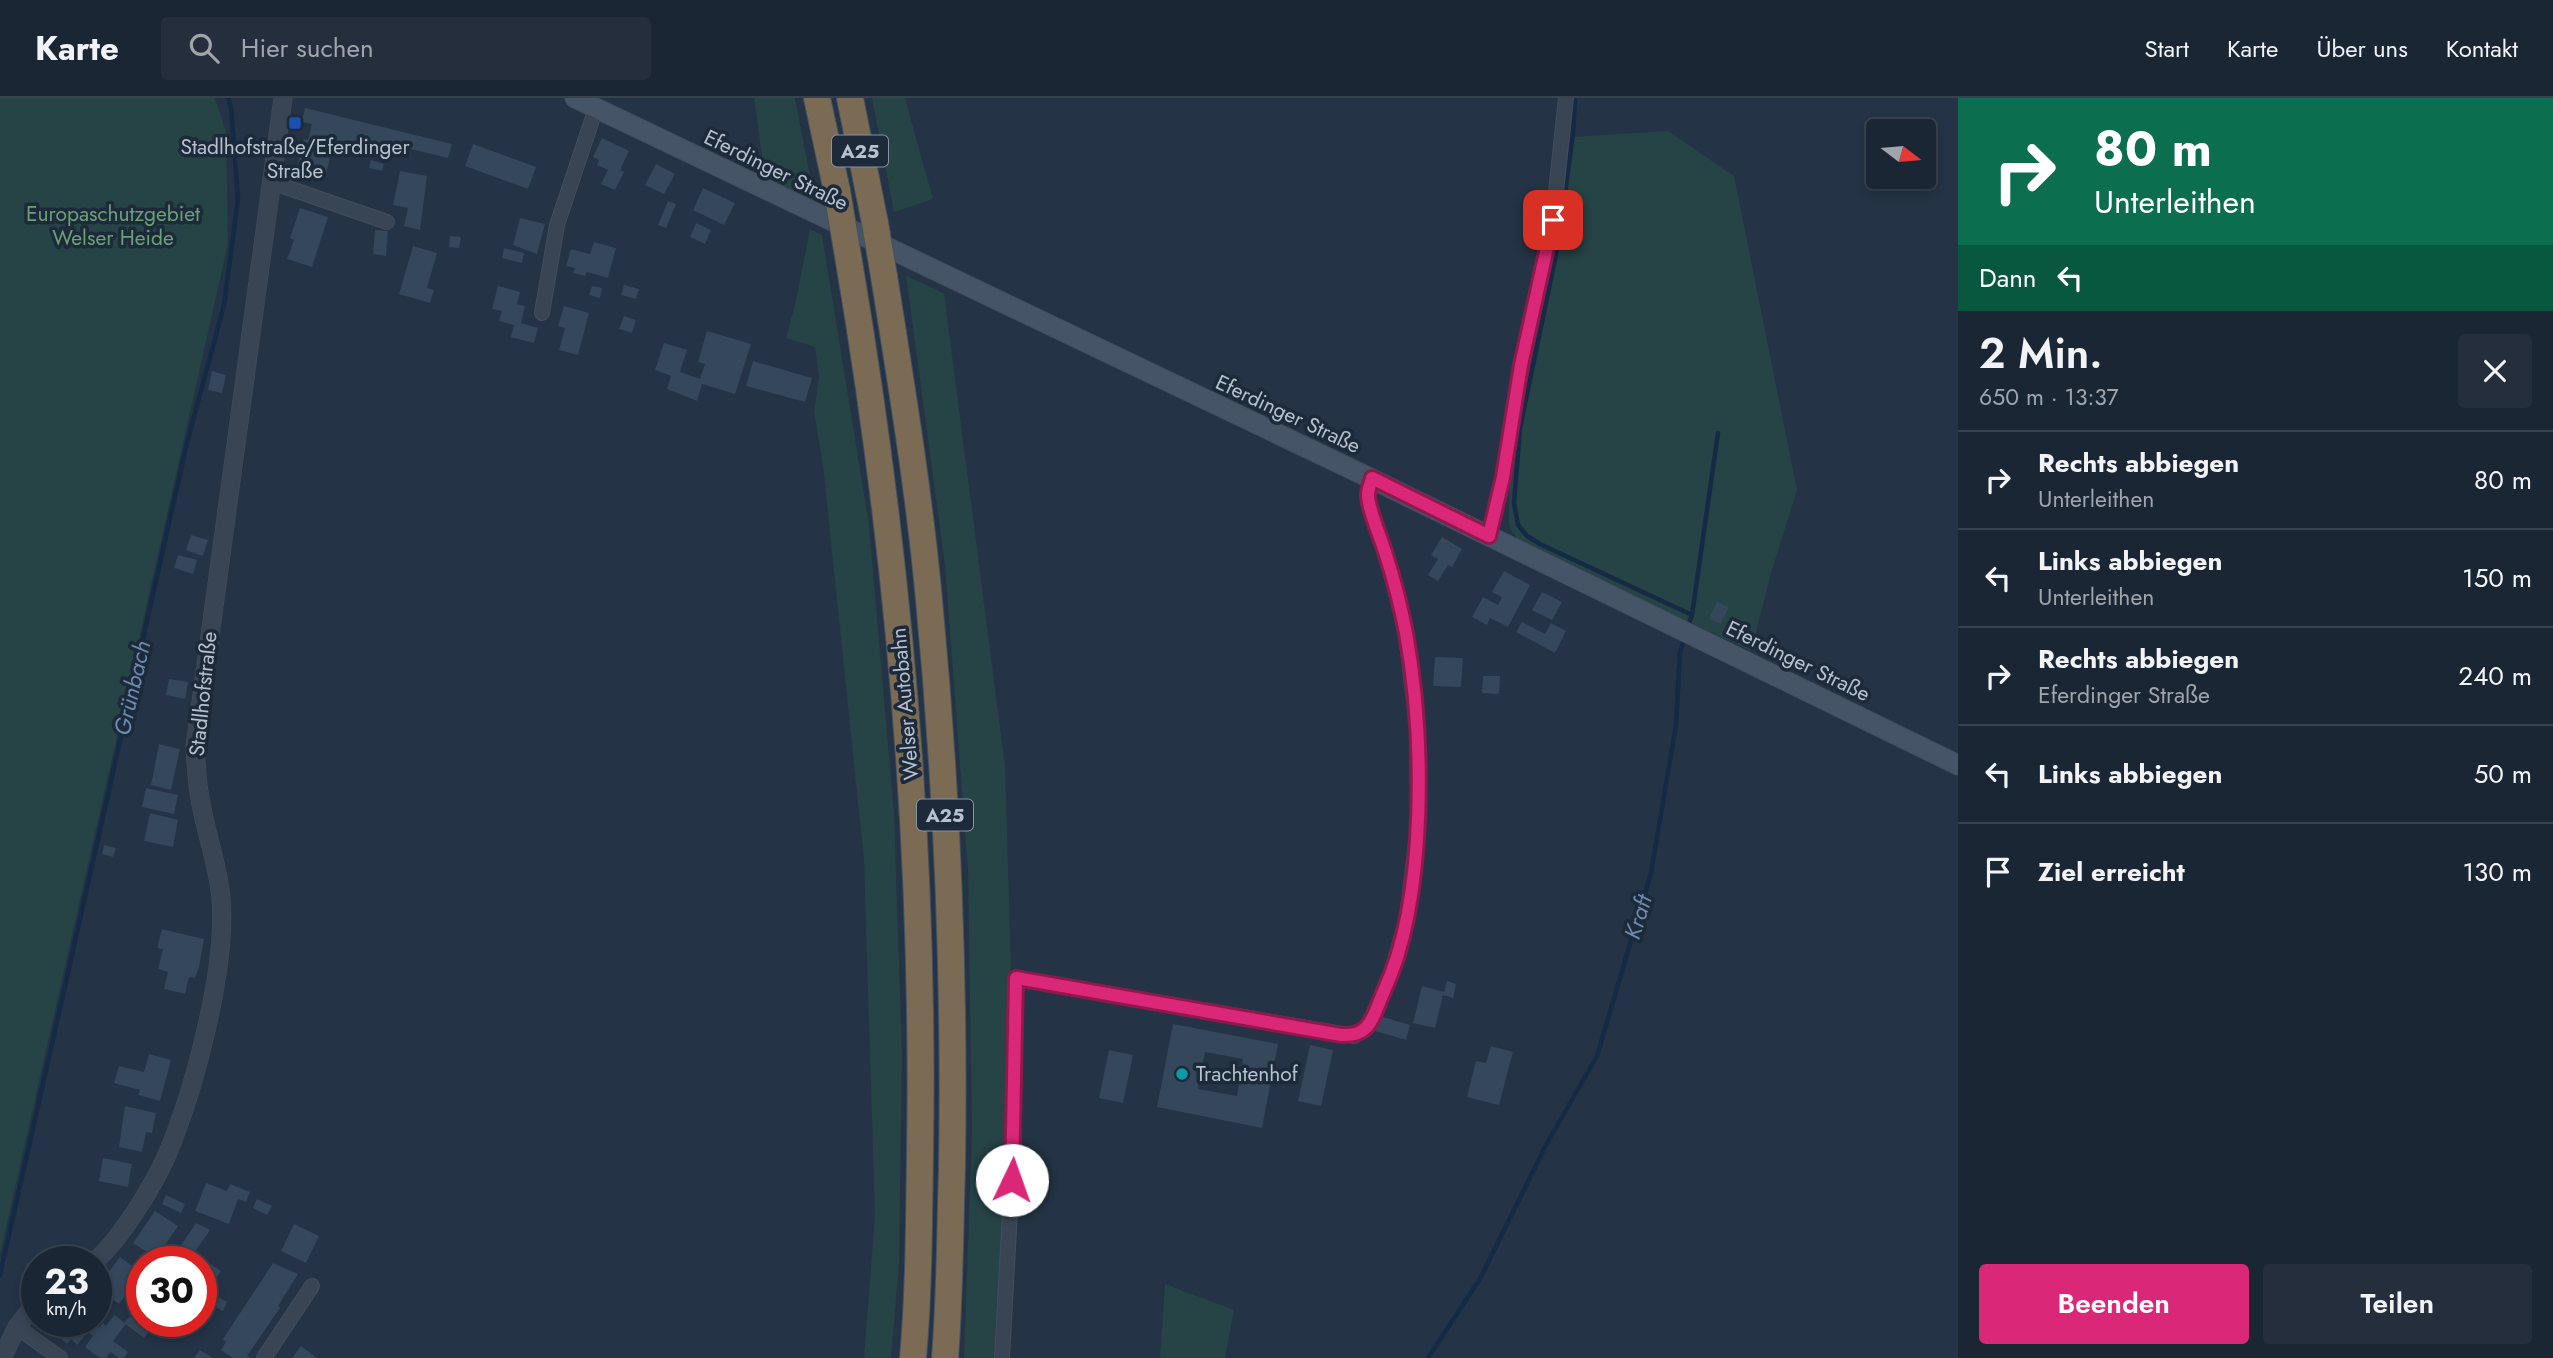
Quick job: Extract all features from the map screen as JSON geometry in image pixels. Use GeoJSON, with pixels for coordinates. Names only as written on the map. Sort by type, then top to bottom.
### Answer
{"type":"FeatureCollection","features":[{"type":"Feature","properties":{"kind":"highway","name":"Welser Autobahn"},"geometry":{"type":"LineString","coordinates":[[817,98],[837,191],[871,390],[903,665],[912,794],[922,1068],[914,1358]]}},
{"type":"Feature","properties":{"kind":"highway","name":"Welser Autobahn"},"geometry":{"type":"LineString","coordinates":[[850,98],[884,276],[909,438],[929,599],[941,743],[950,916],[954,1070],[945,1358]]}},
{"type":"Feature","properties":{"kind":"main road","name":"Eferdinger Straße"},"geometry":{"type":"LineString","coordinates":[[575,98],[1372,478],[1958,765]]}},
{"type":"Feature","properties":{"kind":"street","name":"Stadlhofstraße"},"geometry":{"type":"LineString","coordinates":[[111,1246],[166,1157],[192,1078],[220,954],[221,898],[198,786],[195,746],[283,98]]}},
{"type":"Feature","properties":{"kind":"street"},"geometry":{"type":"LineString","coordinates":[[1489,536],[1503,477],[1521,365],[1553,220],[1566,98]]}},
{"type":"Feature","properties":{"kind":"street"},"geometry":{"type":"LineString","coordinates":[[542,313],[557,225],[596,108]]}},
{"type":"Feature","properties":{"kind":"street"},"geometry":{"type":"LineString","coordinates":[[271,182],[387,222]]}},
{"type":"Feature","properties":{"kind":"street"},"geometry":{"type":"LineString","coordinates":[[1002,1358],[1013,1156],[1016,978],[1353,1036],[1366,1030],[1389,981],[1407,918],[1418,826],[1417,728],[1406,633],[1387,555],[1367,496],[1372,478]]}},
{"type":"Feature","properties":{"kind":"street"},"geometry":{"type":"LineString","coordinates":[[264,1358],[312,1286]]}},
{"type":"Feature","properties":{"kind":"street"},"geometry":{"type":"LineString","coordinates":[[2,1358],[21,1322]]}},
{"type":"Feature","properties":{"kind":"street"},"geometry":{"type":"LineString","coordinates":[[17,1327],[60,1358]]}},
{"type":"Feature","properties":{"kind":"green space","name":"Europaschutzgebiet Welser Heide"},"geometry":{"type":"Polygon","coordinates":[[[0,98],[215,98],[226,132],[228,244],[0,1254],[0,98]]]}},
{"type":"Feature","properties":{"kind":"green space"},"geometry":{"type":"Polygon","coordinates":[[[754,98],[795,98],[815,203],[765,178],[754,98]]]}},
{"type":"Feature","properties":{"kind":"green space"},"geometry":{"type":"Polygon","coordinates":[[[872,98],[905,98],[933,199],[894,212],[872,98]]]}},
{"type":"Feature","properties":{"kind":"green space"},"geometry":{"type":"Polygon","coordinates":[[[1668,131],[1734,176],[1797,490],[1751,651],[1520,543],[1509,526],[1514,426],[1554,239],[1571,137],[1668,131]]]}},
{"type":"Feature","properties":{"kind":"green space"},"geometry":{"type":"Polygon","coordinates":[[[810,229],[822,235],[869,525],[894,812],[902,1054],[899,1263],[891,1358],[864,1358],[875,1216],[864,860],[823,465],[814,412],[819,377],[815,347],[786,338],[810,229]]]}},
{"type":"Feature","properties":{"kind":"green space"},"geometry":{"type":"Polygon","coordinates":[[[906,276],[944,293],[1005,766],[1011,967],[1006,1199],[997,1358],[964,1358],[972,1132],[968,871],[945,565],[906,276]]]}},
{"type":"Feature","properties":{"kind":"green space"},"geometry":{"type":"Polygon","coordinates":[[[1165,1284],[1234,1310],[1225,1358],[1160,1358],[1165,1284]]]}},
{"type":"Feature","properties":{"kind":"building"},"geometry":{"type":"Polygon","coordinates":[[[305,108],[452,144],[448,158],[382,142],[379,157],[333,146],[325,178],[296,171],[304,139],[308,140],[312,124],[302,122],[305,108]]]}},
{"type":"Feature","properties":{"kind":"building"},"geometry":{"type":"Polygon","coordinates":[[[602,138],[629,151],[620,170],[624,172],[615,190],[601,184],[608,170],[597,165],[599,160],[593,157],[602,138]]]}},
{"type":"Feature","properties":{"kind":"building"},"geometry":{"type":"Polygon","coordinates":[[[473,144],[536,167],[528,189],[465,166],[473,144]]]}},
{"type":"Feature","properties":{"kind":"building"},"geometry":{"type":"Polygon","coordinates":[[[371,160],[384,164],[382,171],[369,168],[371,160]]]}},
{"type":"Feature","properties":{"kind":"building"},"geometry":{"type":"Polygon","coordinates":[[[656,164],[675,174],[664,194],[645,185],[656,164]]]}},
{"type":"Feature","properties":{"kind":"building"},"geometry":{"type":"Polygon","coordinates":[[[400,171],[427,176],[420,230],[404,226],[408,208],[393,205],[400,171]]]}},
{"type":"Feature","properties":{"kind":"building"},"geometry":{"type":"Polygon","coordinates":[[[703,188],[735,203],[724,225],[693,210],[703,188]]]}},
{"type":"Feature","properties":{"kind":"building"},"geometry":{"type":"Polygon","coordinates":[[[668,201],[676,204],[666,228],[658,225],[668,201]]]}},
{"type":"Feature","properties":{"kind":"building"},"geometry":{"type":"Polygon","coordinates":[[[300,208],[328,217],[312,267],[287,259],[294,240],[290,238],[300,208]]]}},
{"type":"Feature","properties":{"kind":"building"},"geometry":{"type":"Polygon","coordinates":[[[520,218],[545,224],[537,254],[513,245],[520,218]]]}},
{"type":"Feature","properties":{"kind":"building"},"geometry":{"type":"Polygon","coordinates":[[[696,223],[711,230],[705,244],[690,237],[696,223]]]}},
{"type":"Feature","properties":{"kind":"building"},"geometry":{"type":"Polygon","coordinates":[[[375,230],[388,231],[386,256],[373,254],[375,230]]]}},
{"type":"Feature","properties":{"kind":"building"},"geometry":{"type":"Polygon","coordinates":[[[450,236],[461,237],[459,248],[449,247],[450,236]]]}},
{"type":"Feature","properties":{"kind":"building"},"geometry":{"type":"Polygon","coordinates":[[[594,242],[616,248],[608,278],[587,272],[585,276],[573,273],[575,268],[566,266],[571,249],[590,254],[594,242]]]}},
{"type":"Feature","properties":{"kind":"building"},"geometry":{"type":"Polygon","coordinates":[[[413,246],[437,253],[427,288],[434,290],[430,303],[399,294],[413,246]]]}},
{"type":"Feature","properties":{"kind":"building"},"geometry":{"type":"Polygon","coordinates":[[[504,248],[524,253],[522,263],[502,258],[504,248]]]}},
{"type":"Feature","properties":{"kind":"building"},"geometry":{"type":"Polygon","coordinates":[[[624,285],[639,289],[636,299],[621,295],[624,285]]]}},
{"type":"Feature","properties":{"kind":"building"},"geometry":{"type":"Polygon","coordinates":[[[498,286],[520,292],[517,304],[525,306],[521,323],[538,328],[534,343],[511,337],[514,325],[499,321],[502,311],[492,309],[498,286]]]}},
{"type":"Feature","properties":{"kind":"building"},"geometry":{"type":"Polygon","coordinates":[[[592,286],[602,288],[600,298],[589,295],[592,286]]]}},
{"type":"Feature","properties":{"kind":"building"},"geometry":{"type":"Polygon","coordinates":[[[564,306],[589,313],[578,355],[559,350],[565,328],[558,326],[564,306]]]}},
{"type":"Feature","properties":{"kind":"building"},"geometry":{"type":"Polygon","coordinates":[[[624,316],[636,320],[632,333],[619,329],[624,316]]]}},
{"type":"Feature","properties":{"kind":"building"},"geometry":{"type":"Polygon","coordinates":[[[707,331],[751,344],[735,394],[702,384],[697,401],[667,389],[671,376],[655,370],[664,343],[687,350],[680,372],[700,379],[705,364],[698,362],[707,331]]]}},
{"type":"Feature","properties":{"kind":"building"},"geometry":{"type":"Polygon","coordinates":[[[753,361],[812,378],[805,402],[746,386],[753,361]]]}},
{"type":"Feature","properties":{"kind":"building"},"geometry":{"type":"Polygon","coordinates":[[[212,371],[226,375],[222,393],[208,390],[212,371]]]}},
{"type":"Feature","properties":{"kind":"building"},"geometry":{"type":"Polygon","coordinates":[[[191,535],[208,540],[203,556],[186,550],[191,535]]]}},
{"type":"Feature","properties":{"kind":"building"},"geometry":{"type":"Polygon","coordinates":[[[1442,537],[1462,549],[1452,567],[1448,565],[1438,581],[1428,575],[1438,559],[1431,555],[1442,537]]]}},
{"type":"Feature","properties":{"kind":"building"},"geometry":{"type":"Polygon","coordinates":[[[178,555],[197,560],[193,574],[174,568],[178,555]]]}},
{"type":"Feature","properties":{"kind":"building"},"geometry":{"type":"Polygon","coordinates":[[[1504,571],[1530,585],[1508,627],[1490,618],[1487,625],[1472,617],[1483,597],[1498,605],[1502,597],[1492,592],[1504,571]]]}},
{"type":"Feature","properties":{"kind":"building"},"geometry":{"type":"Polygon","coordinates":[[[1542,592],[1562,602],[1552,620],[1532,610],[1542,592]]]}},
{"type":"Feature","properties":{"kind":"building"},"geometry":{"type":"Polygon","coordinates":[[[1717,602],[1729,607],[1721,624],[1709,619],[1717,602]]]}},
{"type":"Feature","properties":{"kind":"building"},"geometry":{"type":"Polygon","coordinates":[[[1522,622],[1545,634],[1551,623],[1566,631],[1555,653],[1516,632],[1522,622]]]}},
{"type":"Feature","properties":{"kind":"building"},"geometry":{"type":"Polygon","coordinates":[[[1435,657],[1463,658],[1461,687],[1433,686],[1435,657]]]}},
{"type":"Feature","properties":{"kind":"building"},"geometry":{"type":"Polygon","coordinates":[[[1483,676],[1500,676],[1499,694],[1482,693],[1483,676]]]}},
{"type":"Feature","properties":{"kind":"building"},"geometry":{"type":"Polygon","coordinates":[[[169,679],[188,682],[185,699],[166,695],[169,679]]]}},
{"type":"Feature","properties":{"kind":"building"},"geometry":{"type":"Polygon","coordinates":[[[159,744],[180,749],[171,790],[151,785],[159,744]]]}},
{"type":"Feature","properties":{"kind":"building"},"geometry":{"type":"Polygon","coordinates":[[[146,788],[178,795],[174,814],[142,807],[146,788]]]}},
{"type":"Feature","properties":{"kind":"building"},"geometry":{"type":"Polygon","coordinates":[[[150,813],[178,820],[173,847],[144,841],[150,813]]]}},
{"type":"Feature","properties":{"kind":"building"},"geometry":{"type":"Polygon","coordinates":[[[104,845],[116,848],[113,857],[102,854],[104,845]]]}},
{"type":"Feature","properties":{"kind":"building"},"geometry":{"type":"Polygon","coordinates":[[[162,929],[204,939],[199,967],[195,978],[189,977],[185,994],[164,989],[168,972],[158,969],[163,949],[157,948],[162,929]]]}},
{"type":"Feature","properties":{"kind":"building"},"geometry":{"type":"Polygon","coordinates":[[[1447,981],[1456,984],[1453,998],[1443,995],[1435,1028],[1413,1023],[1422,986],[1444,992],[1447,981]]]}},
{"type":"Feature","properties":{"kind":"building"},"geometry":{"type":"Polygon","coordinates":[[[1380,1016],[1410,1025],[1406,1040],[1375,1031],[1380,1016]]]}},
{"type":"Feature","properties":{"kind":"building","name":"Trachtenhof"},"geometry":{"type":"Polygon","coordinates":[[[1173,1024],[1278,1044],[1262,1128],[1157,1107],[1173,1024]],[[1205,1052],[1198,1089],[1237,1096],[1243,1059],[1205,1052]]]}},
{"type":"Feature","properties":{"kind":"building"},"geometry":{"type":"Polygon","coordinates":[[[1310,1045],[1333,1050],[1321,1106],[1298,1101],[1310,1045]]]}},
{"type":"Feature","properties":{"kind":"building"},"geometry":{"type":"Polygon","coordinates":[[[1491,1046],[1513,1052],[1499,1105],[1467,1097],[1476,1061],[1486,1063],[1491,1046]]]}},
{"type":"Feature","properties":{"kind":"building"},"geometry":{"type":"Polygon","coordinates":[[[1109,1050],[1133,1055],[1123,1103],[1099,1098],[1109,1050]]]}},
{"type":"Feature","properties":{"kind":"building"},"geometry":{"type":"Polygon","coordinates":[[[149,1054],[171,1060],[160,1101],[138,1095],[140,1090],[114,1083],[119,1066],[144,1072],[149,1054]]]}},
{"type":"Feature","properties":{"kind":"building"},"geometry":{"type":"Polygon","coordinates":[[[125,1106],[156,1113],[152,1133],[146,1132],[142,1152],[119,1147],[125,1106]]]}},
{"type":"Feature","properties":{"kind":"building"},"geometry":{"type":"Polygon","coordinates":[[[103,1158],[132,1164],[128,1187],[99,1181],[103,1158]]]}},
{"type":"Feature","properties":{"kind":"building"},"geometry":{"type":"Polygon","coordinates":[[[206,1183],[227,1191],[230,1184],[250,1192],[246,1202],[238,1199],[229,1224],[195,1211],[206,1183]]]}},
{"type":"Feature","properties":{"kind":"building"},"geometry":{"type":"Polygon","coordinates":[[[166,1195],[185,1204],[181,1213],[162,1204],[166,1195]]]}},
{"type":"Feature","properties":{"kind":"building"},"geometry":{"type":"Polygon","coordinates":[[[257,1199],[272,1206],[267,1215],[253,1208],[257,1199]]]}},
{"type":"Feature","properties":{"kind":"building"},"geometry":{"type":"Polygon","coordinates":[[[155,1211],[178,1226],[164,1246],[138,1246],[133,1243],[155,1211]]]}},
{"type":"Feature","properties":{"kind":"building"},"geometry":{"type":"Polygon","coordinates":[[[196,1223],[210,1230],[199,1246],[181,1246],[196,1223]]]}},
{"type":"Feature","properties":{"kind":"building"},"geometry":{"type":"Polygon","coordinates":[[[294,1224],[319,1236],[306,1263],[281,1251],[294,1224]]]}},
{"type":"Feature","properties":{"kind":"building"},"geometry":{"type":"Polygon","coordinates":[[[120,1257],[126,1261],[126,1295],[119,1304],[112,1299],[112,1268],[120,1257]]]}},
{"type":"Feature","properties":{"kind":"building"},"geometry":{"type":"Polygon","coordinates":[[[273,1263],[298,1274],[278,1306],[280,1308],[247,1356],[251,1358],[233,1358],[221,1350],[226,1342],[223,1339],[273,1263]]]}},
{"type":"Feature","properties":{"kind":"building"},"geometry":{"type":"Polygon","coordinates":[[[217,1299],[227,1302],[223,1311],[217,1308],[217,1299]]]}},
{"type":"Feature","properties":{"kind":"building"},"geometry":{"type":"Polygon","coordinates":[[[114,1315],[126,1324],[113,1341],[128,1352],[124,1358],[111,1352],[106,1358],[100,1358],[85,1347],[92,1337],[112,1337],[114,1315]]]}},
{"type":"Feature","properties":{"kind":"building"},"geometry":{"type":"Polygon","coordinates":[[[59,1337],[84,1337],[77,1345],[71,1339],[67,1344],[59,1337]]]}},
{"type":"Feature","properties":{"kind":"building"},"geometry":{"type":"Polygon","coordinates":[[[301,1346],[317,1358],[292,1358],[301,1346]]]}},
{"type":"Feature","properties":{"kind":"building"},"geometry":{"type":"Polygon","coordinates":[[[200,1350],[213,1358],[194,1358],[200,1350]]]}},
{"type":"Feature","properties":{"kind":"waterway","name":"Grünbach"},"geometry":{"type":"LineString","coordinates":[[0,1275],[187,443],[224,305],[238,199],[228,98]]}},
{"type":"Feature","properties":{"kind":"waterway"},"geometry":{"type":"LineString","coordinates":[[1575,98],[1573,134],[1558,245],[1520,428],[1514,503],[1518,525],[1527,536],[1540,544],[1692,615]]}},
{"type":"Feature","properties":{"kind":"waterway","name":"Kraft"},"geometry":{"type":"LineString","coordinates":[[1688,626],[1692,615],[1718,433]]}},
{"type":"Feature","properties":{"kind":"waterway","name":"Kraft"},"geometry":{"type":"LineString","coordinates":[[1428,1358],[1481,1277],[1546,1145],[1597,1056],[1651,873],[1676,725],[1680,652],[1685,638]]}},
{"type":"Feature","properties":{"kind":"place","name":"Stadlhofstraße/Eferdinger Straße"},"geometry":{"type":"Point","coordinates":[295,123]}},
{"type":"Feature","properties":{"kind":"place","name":"Trachtenhof"},"geometry":{"type":"Point","coordinates":[1182,1074]}},
{"type":"Feature","properties":{"kind":"route"},"geometry":{"type":"LineString","coordinates":[[1012,1180],[1016,978],[1341,1035],[1353,1036],[1366,1030],[1389,981],[1407,918],[1418,826],[1417,728],[1406,633],[1387,555],[1367,496],[1372,478],[1489,536],[1503,477],[1521,365],[1553,220]]}}]}
